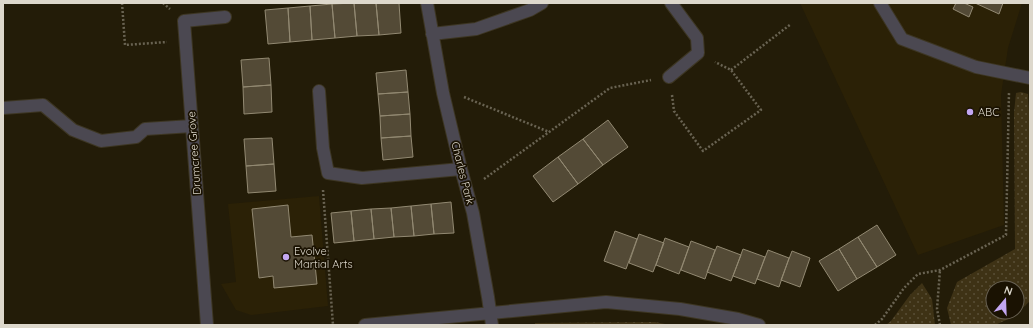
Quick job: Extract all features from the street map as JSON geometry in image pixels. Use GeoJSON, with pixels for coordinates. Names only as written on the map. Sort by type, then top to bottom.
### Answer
{"type":"FeatureCollection","features":[{"type":"Feature","properties":{"kind":"street","name":"Charles Park"},"geometry":{"type":"LineString","coordinates":[[427,3],[443,93],[473,213],[491,319]]}},
{"type":"Feature","properties":{"kind":"street"},"geometry":{"type":"LineString","coordinates":[[432,34],[476,29],[530,10],[542,3]]}},
{"type":"Feature","properties":{"kind":"street"},"geometry":{"type":"LineString","coordinates":[[669,77],[698,53],[697,38],[671,3]]}},
{"type":"Feature","properties":{"kind":"street"},"geometry":{"type":"LineString","coordinates":[[880,3],[902,39],[976,67],[1030,78]]}},
{"type":"Feature","properties":{"kind":"street","name":"Drumcree Grove"},"geometry":{"type":"LineString","coordinates":[[207,325],[184,21],[225,17]]}},
{"type":"Feature","properties":{"kind":"street"},"geometry":{"type":"LineString","coordinates":[[319,91],[323,148],[328,173],[362,178],[461,169]]}},
{"type":"Feature","properties":{"kind":"street"},"geometry":{"type":"LineString","coordinates":[[3,108],[43,105],[73,130],[101,141],[136,137],[145,129],[192,126]]}},
{"type":"Feature","properties":{"kind":"street"},"geometry":{"type":"LineString","coordinates":[[365,325],[491,319],[606,302],[680,309],[759,325]]}},
{"type":"Feature","properties":{"kind":"path"},"geometry":{"type":"LineString","coordinates":[[122,3],[126,45],[186,40]]}},
{"type":"Feature","properties":{"kind":"path"},"geometry":{"type":"LineString","coordinates":[[731,70],[790,24]]}},
{"type":"Feature","properties":{"kind":"path"},"geometry":{"type":"LineString","coordinates":[[467,190],[610,88],[669,77],[674,111],[703,151],[761,110],[731,70],[698,53]]}},
{"type":"Feature","properties":{"kind":"path"},"geometry":{"type":"LineString","coordinates":[[875,325],[882,319],[904,288],[918,274],[940,270],[1006,234],[1009,93],[1016,75]]}},
{"type":"Feature","properties":{"kind":"path"},"geometry":{"type":"LineString","coordinates":[[443,93],[461,96],[549,132]]}},
{"type":"Feature","properties":{"kind":"path"},"geometry":{"type":"LineString","coordinates":[[328,173],[322,188],[333,325]]}},
{"type":"Feature","properties":{"kind":"path"},"geometry":{"type":"LineString","coordinates":[[940,270],[937,309],[940,325]]}},
{"type":"Feature","properties":{"kind":"shaded area"},"geometry":{"type":"Polygon","coordinates":[[[800,3],[1022,3],[1008,48],[1001,95],[1004,225],[918,255],[800,3]]]}},
{"type":"Feature","properties":{"kind":"shaded area"},"geometry":{"type":"Polygon","coordinates":[[[1021,92],[1028,94],[1030,129],[1030,301],[1025,306],[1025,280],[985,280],[985,320],[1006,320],[995,325],[951,325],[947,308],[957,282],[1015,249],[1014,113],[1016,93],[1021,92]]]}},
{"type":"Feature","properties":{"kind":"shaded area"},"geometry":{"type":"Polygon","coordinates":[[[319,196],[328,306],[251,315],[236,310],[221,284],[236,282],[228,204],[319,196]]]}},
{"type":"Feature","properties":{"kind":"shaded area"},"geometry":{"type":"Polygon","coordinates":[[[922,283],[932,299],[935,325],[886,325],[891,321],[910,295],[922,283]]]}},
{"type":"Feature","properties":{"kind":"shaded area"},"geometry":{"type":"Polygon","coordinates":[[[655,322],[670,325],[535,325],[535,323],[655,322]]]}},
{"type":"Feature","properties":{"kind":"building"},"geometry":{"type":"Polygon","coordinates":[[[354,3],[376,3],[379,35],[357,36],[354,3]]]}},
{"type":"Feature","properties":{"kind":"building"},"geometry":{"type":"Polygon","coordinates":[[[354,3],[357,36],[335,38],[332,4],[354,3]]]}},
{"type":"Feature","properties":{"kind":"building"},"geometry":{"type":"Polygon","coordinates":[[[376,3],[399,3],[401,33],[379,35],[376,3]]]}},
{"type":"Feature","properties":{"kind":"building"},"geometry":{"type":"Polygon","coordinates":[[[956,3],[964,3],[973,7],[969,17],[953,9],[956,3]]]}},
{"type":"Feature","properties":{"kind":"building"},"geometry":{"type":"Polygon","coordinates":[[[975,3],[1003,3],[999,14],[975,3]]]}},
{"type":"Feature","properties":{"kind":"building"},"geometry":{"type":"Polygon","coordinates":[[[332,4],[335,38],[312,40],[310,6],[332,4]]]}},
{"type":"Feature","properties":{"kind":"building"},"geometry":{"type":"Polygon","coordinates":[[[310,6],[312,40],[290,42],[288,8],[310,6]]]}},
{"type":"Feature","properties":{"kind":"building"},"geometry":{"type":"Polygon","coordinates":[[[288,8],[290,42],[268,44],[265,10],[288,8]]]}},
{"type":"Feature","properties":{"kind":"building"},"geometry":{"type":"Polygon","coordinates":[[[269,58],[271,85],[243,87],[241,60],[269,58]]]}},
{"type":"Feature","properties":{"kind":"building"},"geometry":{"type":"Polygon","coordinates":[[[406,70],[408,92],[378,94],[376,73],[406,70]]]}},
{"type":"Feature","properties":{"kind":"building"},"geometry":{"type":"Polygon","coordinates":[[[271,85],[272,112],[244,114],[243,87],[271,85]]]}},
{"type":"Feature","properties":{"kind":"building"},"geometry":{"type":"Polygon","coordinates":[[[408,92],[410,114],[380,116],[378,94],[408,92]]]}},
{"type":"Feature","properties":{"kind":"building"},"geometry":{"type":"Polygon","coordinates":[[[410,114],[411,136],[381,138],[380,116],[410,114]]]}},
{"type":"Feature","properties":{"kind":"building"},"geometry":{"type":"Polygon","coordinates":[[[608,120],[628,147],[603,165],[583,139],[608,120]]]}},
{"type":"Feature","properties":{"kind":"building"},"geometry":{"type":"Polygon","coordinates":[[[411,136],[413,157],[383,160],[381,138],[411,136]]]}},
{"type":"Feature","properties":{"kind":"building"},"geometry":{"type":"Polygon","coordinates":[[[272,138],[274,164],[246,166],[244,139],[272,138]]]}},
{"type":"Feature","properties":{"kind":"building"},"geometry":{"type":"Polygon","coordinates":[[[583,139],[603,165],[578,184],[558,157],[583,139]]]}},
{"type":"Feature","properties":{"kind":"building"},"geometry":{"type":"Polygon","coordinates":[[[558,157],[578,184],[553,202],[533,176],[558,157]]]}},
{"type":"Feature","properties":{"kind":"building"},"geometry":{"type":"Polygon","coordinates":[[[274,164],[276,191],[248,193],[246,166],[274,164]]]}},
{"type":"Feature","properties":{"kind":"building"},"geometry":{"type":"Polygon","coordinates":[[[451,202],[454,233],[434,234],[431,204],[451,202]]]}},
{"type":"Feature","properties":{"kind":"building"},"geometry":{"type":"Polygon","coordinates":[[[431,204],[434,234],[414,236],[411,206],[431,204]]]}},
{"type":"Feature","properties":{"kind":"building","name":"Evolve Martial Arts"},"geometry":{"type":"Polygon","coordinates":[[[288,205],[291,237],[312,235],[317,284],[274,288],[273,276],[259,278],[252,209],[288,205]]]}},
{"type":"Feature","properties":{"kind":"building"},"geometry":{"type":"Polygon","coordinates":[[[411,206],[414,236],[394,237],[391,208],[411,206]]]}},
{"type":"Feature","properties":{"kind":"building"},"geometry":{"type":"Polygon","coordinates":[[[391,208],[394,237],[374,239],[371,209],[391,208]]]}},
{"type":"Feature","properties":{"kind":"building"},"geometry":{"type":"Polygon","coordinates":[[[371,209],[374,239],[354,241],[351,211],[371,209]]]}},
{"type":"Feature","properties":{"kind":"building"},"geometry":{"type":"Polygon","coordinates":[[[351,211],[354,241],[334,243],[331,213],[351,211]]]}},
{"type":"Feature","properties":{"kind":"building"},"geometry":{"type":"Polygon","coordinates":[[[877,225],[896,255],[877,267],[858,237],[877,225]]]}},
{"type":"Feature","properties":{"kind":"building"},"geometry":{"type":"Polygon","coordinates":[[[615,231],[637,239],[626,269],[604,261],[615,231]]]}},
{"type":"Feature","properties":{"kind":"building"},"geometry":{"type":"Polygon","coordinates":[[[639,234],[664,243],[653,272],[629,263],[639,234]]]}},
{"type":"Feature","properties":{"kind":"building"},"geometry":{"type":"Polygon","coordinates":[[[858,237],[877,267],[857,279],[839,249],[858,237]]]}},
{"type":"Feature","properties":{"kind":"building"},"geometry":{"type":"Polygon","coordinates":[[[665,238],[689,247],[679,274],[656,265],[665,238]]]}},
{"type":"Feature","properties":{"kind":"building"},"geometry":{"type":"Polygon","coordinates":[[[691,241],[715,250],[705,279],[681,270],[691,241]]]}},
{"type":"Feature","properties":{"kind":"building"},"geometry":{"type":"Polygon","coordinates":[[[717,246],[741,255],[731,281],[707,272],[717,246]]]}},
{"type":"Feature","properties":{"kind":"building"},"geometry":{"type":"Polygon","coordinates":[[[743,249],[765,257],[755,284],[733,276],[743,249]]]}},
{"type":"Feature","properties":{"kind":"building"},"geometry":{"type":"Polygon","coordinates":[[[839,249],[857,279],[838,291],[819,261],[839,249]]]}},
{"type":"Feature","properties":{"kind":"building"},"geometry":{"type":"Polygon","coordinates":[[[768,250],[789,258],[779,287],[757,279],[768,250]]]}},
{"type":"Feature","properties":{"kind":"building"},"geometry":{"type":"Polygon","coordinates":[[[792,251],[810,258],[800,287],[781,280],[792,251]]]}},
{"type":"Feature","properties":{"kind":"place","name":"ABC"},"geometry":{"type":"Point","coordinates":[970,112]}},
{"type":"Feature","properties":{"kind":"place","name":"Evolve Martial Arts"},"geometry":{"type":"Point","coordinates":[286,257]}}]}
